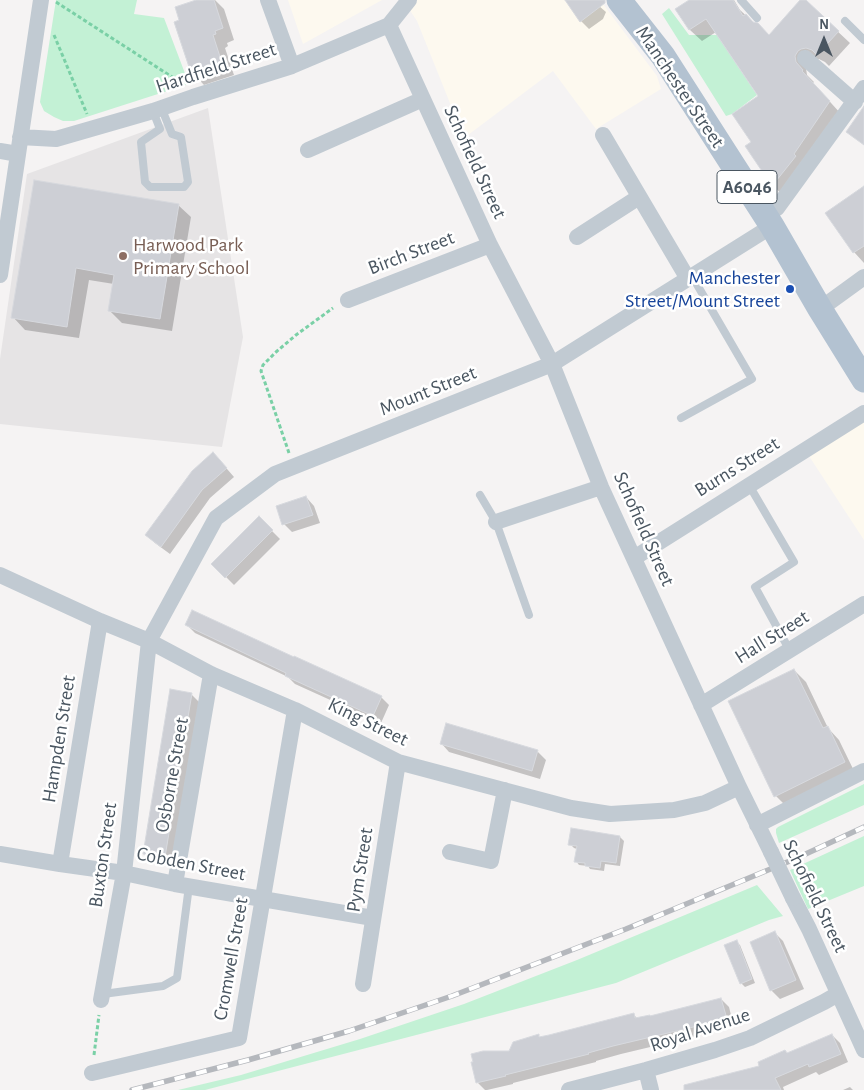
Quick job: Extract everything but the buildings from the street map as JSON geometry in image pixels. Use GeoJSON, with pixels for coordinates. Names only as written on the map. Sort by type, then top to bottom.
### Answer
{"type":"FeatureCollection","features":[{"type":"Feature","properties":{"kind":"main road","name":"Manchester Street"},"geometry":{"type":"LineString","coordinates":[[619,0],[663,56],[768,220],[864,380]]}},
{"type":"Feature","properties":{"kind":"street"},"geometry":{"type":"LineString","coordinates":[[0,275],[41,0]]}},
{"type":"Feature","properties":{"kind":"street"},"geometry":{"type":"LineString","coordinates":[[268,0],[292,66]]}},
{"type":"Feature","properties":{"kind":"street","name":"Hardfield Street"},"geometry":{"type":"LineString","coordinates":[[20,137],[56,139],[292,66],[389,25],[409,0]]}},
{"type":"Feature","properties":{"kind":"street","name":"Schofield Street"},"geometry":{"type":"LineString","coordinates":[[389,25],[490,245],[552,364],[601,487],[739,788],[809,929],[863,1044]]}},
{"type":"Feature","properties":{"kind":"street"},"geometry":{"type":"LineString","coordinates":[[805,58],[861,95]]}},
{"type":"Feature","properties":{"kind":"street","name":"Mount Street"},"geometry":{"type":"LineString","coordinates":[[150,641],[216,518],[275,474],[552,364],[690,278],[768,220],[861,95]]}},
{"type":"Feature","properties":{"kind":"street"},"geometry":{"type":"LineString","coordinates":[[308,150],[423,100]]}},
{"type":"Feature","properties":{"kind":"street"},"geometry":{"type":"LineString","coordinates":[[603,135],[639,198],[690,278]]}},
{"type":"Feature","properties":{"kind":"street"},"geometry":{"type":"LineString","coordinates":[[0,152],[18,154]]}},
{"type":"Feature","properties":{"kind":"street"},"geometry":{"type":"LineString","coordinates":[[577,237],[639,198]]}},
{"type":"Feature","properties":{"kind":"street","name":"Birch Street"},"geometry":{"type":"LineString","coordinates":[[348,300],[490,245]]}},
{"type":"Feature","properties":{"kind":"street"},"geometry":{"type":"LineString","coordinates":[[820,308],[864,277]]}},
{"type":"Feature","properties":{"kind":"street","name":"Burns Street"},"geometry":{"type":"LineString","coordinates":[[634,558],[864,413]]}},
{"type":"Feature","properties":{"kind":"street"},"geometry":{"type":"LineString","coordinates":[[496,522],[601,487]]}},
{"type":"Feature","properties":{"kind":"street","name":"King Street"},"geometry":{"type":"LineString","coordinates":[[0,575],[100,621],[150,641],[212,674],[295,710],[398,762],[571,808],[610,814],[674,810],[704,803],[739,788]]}},
{"type":"Feature","properties":{"kind":"street","name":"Hall Street"},"geometry":{"type":"LineString","coordinates":[[701,705],[864,604]]}},
{"type":"Feature","properties":{"kind":"street","name":"Hampden Street"},"geometry":{"type":"LineString","coordinates":[[60,864],[100,621]]}},
{"type":"Feature","properties":{"kind":"street","name":"Buxton Street"},"geometry":{"type":"LineString","coordinates":[[102,997],[124,873],[150,641]]}},
{"type":"Feature","properties":{"kind":"street","name":"Osborne Street"},"geometry":{"type":"LineString","coordinates":[[182,885],[212,674]]}},
{"type":"Feature","properties":{"kind":"street","name":"Cromwell Street"},"geometry":{"type":"LineString","coordinates":[[92,1073],[239,1038],[295,710]]}},
{"type":"Feature","properties":{"kind":"street","name":"Pym Street"},"geometry":{"type":"LineString","coordinates":[[363,984],[398,762]]}},
{"type":"Feature","properties":{"kind":"street"},"geometry":{"type":"LineString","coordinates":[[757,825],[864,771]]}},
{"type":"Feature","properties":{"kind":"street"},"geometry":{"type":"LineString","coordinates":[[450,852],[491,861],[504,790]]}},
{"type":"Feature","properties":{"kind":"street","name":"Cobden Street"},"geometry":{"type":"LineString","coordinates":[[0,854],[124,873],[182,885],[374,918]]}},
{"type":"Feature","properties":{"kind":"street","name":"Royal Avenue"},"geometry":{"type":"LineString","coordinates":[[569,1090],[646,1070],[750,1038],[838,994]]}},
{"type":"Feature","properties":{"kind":"street"},"geometry":{"type":"LineString","coordinates":[[646,1070],[651,1090]]}},
{"type":"Feature","properties":{"kind":"lane"},"geometry":{"type":"LineString","coordinates":[[741,0],[757,18]]}},
{"type":"Feature","properties":{"kind":"lane"},"geometry":{"type":"LineString","coordinates":[[845,21],[864,40]]}},
{"type":"Feature","properties":{"kind":"lane"},"geometry":{"type":"LineString","coordinates":[[157,109],[172,134],[181,137],[188,182],[184,187],[150,187],[145,182],[141,142],[160,129],[157,109]]}},
{"type":"Feature","properties":{"kind":"lane"},"geometry":{"type":"LineString","coordinates":[[681,418],[752,379],[690,278]]}},
{"type":"Feature","properties":{"kind":"lane"},"geometry":{"type":"LineString","coordinates":[[749,486],[794,562],[755,587],[790,651]]}},
{"type":"Feature","properties":{"kind":"lane"},"geometry":{"type":"LineString","coordinates":[[480,495],[496,522],[529,615]]}},
{"type":"Feature","properties":{"kind":"lane"},"geometry":{"type":"LineString","coordinates":[[102,997],[163,986],[177,978],[182,885]]}},
{"type":"Feature","properties":{"kind":"path"},"geometry":{"type":"LineString","coordinates":[[53,0],[189,88],[192,96]]}},
{"type":"Feature","properties":{"kind":"path"},"geometry":{"type":"LineString","coordinates":[[38,27],[53,32],[93,129]]}},
{"type":"Feature","properties":{"kind":"path"},"geometry":{"type":"LineString","coordinates":[[294,468],[261,371],[263,365],[289,341],[329,310],[348,300]]}},
{"type":"Feature","properties":{"kind":"path"},"geometry":{"type":"LineString","coordinates":[[92,1073],[102,997]]}},
{"type":"Feature","properties":{"kind":"shaded area"},"geometry":{"type":"Polygon","coordinates":[[[288,0],[382,0],[303,44],[288,0]]]}},
{"type":"Feature","properties":{"kind":"shaded area"},"geometry":{"type":"Polygon","coordinates":[[[403,0],[597,0],[603,4],[657,76],[661,89],[596,129],[553,71],[464,138],[417,21],[403,0]]]}},
{"type":"Feature","properties":{"kind":"shaded area","name":"Harwood Park Primary School"},"geometry":{"type":"Polygon","coordinates":[[[208,108],[243,337],[222,447],[0,424],[0,359],[27,174],[208,108]]]}},
{"type":"Feature","properties":{"kind":"shaded area"},"geometry":{"type":"Polygon","coordinates":[[[864,417],[864,540],[807,453],[864,417]]]}},
{"type":"Feature","properties":{"kind":"green space"},"geometry":{"type":"Polygon","coordinates":[[[56,0],[137,0],[134,14],[164,18],[189,84],[74,121],[63,121],[44,111],[40,102],[56,0]]]}},
{"type":"Feature","properties":{"kind":"green space"},"geometry":{"type":"Polygon","coordinates":[[[669,8],[689,35],[717,35],[757,95],[732,114],[726,116],[662,14],[669,8]]]}},
{"type":"Feature","properties":{"kind":"green space"},"geometry":{"type":"Polygon","coordinates":[[[864,784],[864,805],[779,843],[776,833],[778,827],[864,784]]]}},
{"type":"Feature","properties":{"kind":"green space"},"geometry":{"type":"Polygon","coordinates":[[[864,836],[864,886],[808,909],[790,870],[864,836]]]}},
{"type":"Feature","properties":{"kind":"green space"},"geometry":{"type":"Polygon","coordinates":[[[757,885],[783,916],[769,920],[616,983],[205,1090],[178,1090],[241,1075],[360,1039],[464,1004],[577,960],[757,885]]]}},
{"type":"Feature","properties":{"kind":"railway"},"geometry":{"type":"LineString","coordinates":[[132,1090],[349,1031],[452,996],[626,929],[797,858],[864,827]]}},
{"type":"Feature","properties":{"kind":"place","name":"Harwood Park Primary School"},"geometry":{"type":"Point","coordinates":[123,256]}},
{"type":"Feature","properties":{"kind":"place","name":"Manchester Street/Mount Street"},"geometry":{"type":"Point","coordinates":[790,289]}}]}
